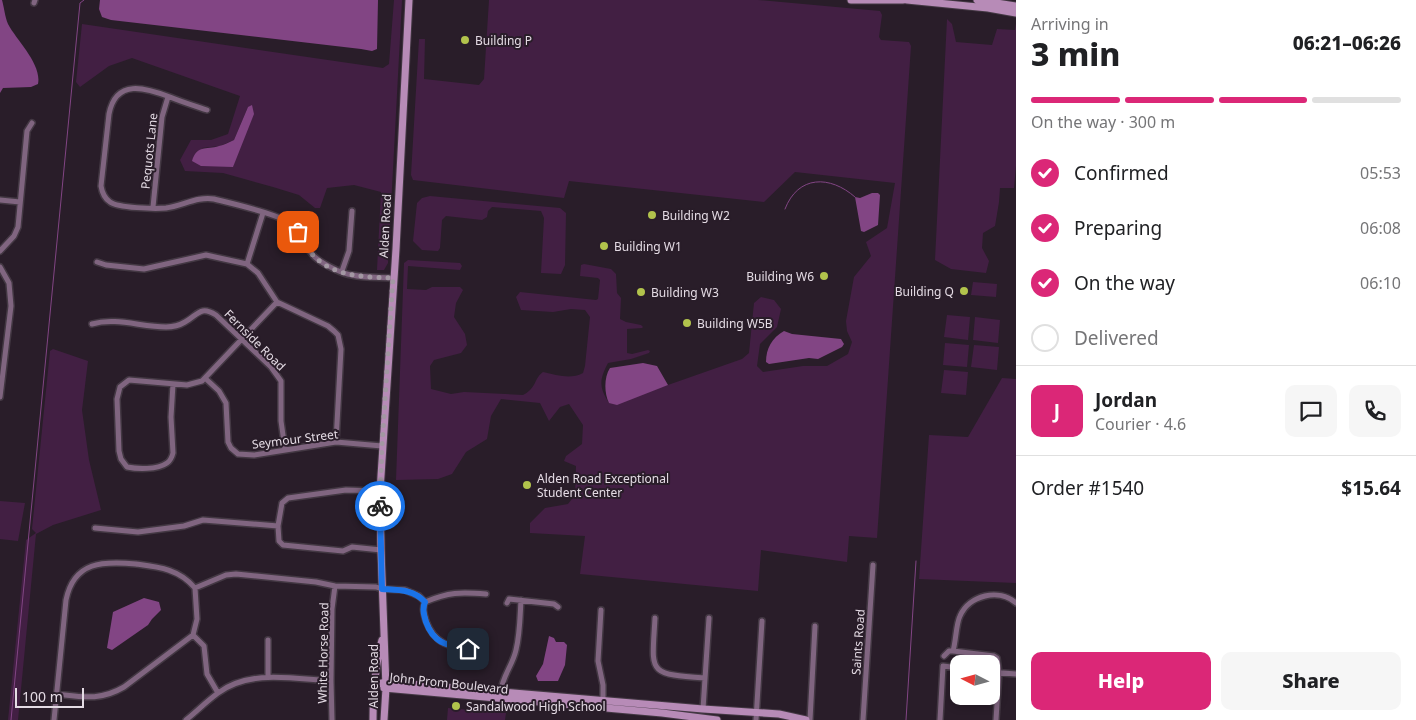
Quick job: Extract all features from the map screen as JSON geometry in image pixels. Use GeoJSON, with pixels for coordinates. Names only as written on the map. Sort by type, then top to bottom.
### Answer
{"type":"FeatureCollection","features":[{"type":"Feature","properties":{"kind":"street","name":"Alden Road"},"geometry":{"type":"LineString","coordinates":[[384,720],[386,685],[380,491],[409,0]]}},
{"type":"Feature","properties":{"kind":"street"},"geometry":{"type":"LineString","coordinates":[[851,0],[988,3],[1016,6]]}},
{"type":"Feature","properties":{"kind":"street"},"geometry":{"type":"LineString","coordinates":[[977,0],[1016,12]]}},
{"type":"Feature","properties":{"kind":"street"},"geometry":{"type":"LineString","coordinates":[[207,110],[144,88],[130,89],[122,93],[112,103],[109,114],[102,186],[103,194],[108,201],[121,205],[164,208],[208,199],[263,213],[287,222],[298,232],[314,256],[325,264],[352,276],[393,278]]}},
{"type":"Feature","properties":{"kind":"street","name":"Pequots Lane"},"geometry":{"type":"LineString","coordinates":[[153,207],[162,117],[168,97]]}},
{"type":"Feature","properties":{"kind":"street"},"geometry":{"type":"LineString","coordinates":[[0,252],[14,236],[20,216],[27,131],[32,123]]}},
{"type":"Feature","properties":{"kind":"street"},"geometry":{"type":"LineString","coordinates":[[0,200],[20,202]]}},
{"type":"Feature","properties":{"kind":"street"},"geometry":{"type":"LineString","coordinates":[[342,271],[349,252],[352,210]]}},
{"type":"Feature","properties":{"kind":"street"},"geometry":{"type":"LineString","coordinates":[[247,264],[263,213]]}},
{"type":"Feature","properties":{"kind":"street"},"geometry":{"type":"LineString","coordinates":[[97,262],[106,265],[144,269],[206,255],[247,264],[258,272],[276,302],[328,326],[338,335],[341,348],[336,442]]}},
{"type":"Feature","properties":{"kind":"street"},"geometry":{"type":"LineString","coordinates":[[0,267],[9,283],[11,306],[0,397]]}},
{"type":"Feature","properties":{"kind":"street"},"geometry":{"type":"LineString","coordinates":[[173,384],[170,417],[173,453],[168,463],[150,468],[127,467],[121,459],[117,434],[117,399],[120,387],[129,380],[195,384],[206,378],[276,302]]}},
{"type":"Feature","properties":{"kind":"street","name":"Fernside Road"},"geometry":{"type":"LineString","coordinates":[[92,324],[105,321],[167,327],[186,322],[198,312],[205,311],[216,315],[271,367],[281,381],[281,422],[285,449]]}},
{"type":"Feature","properties":{"kind":"street","name":"Seymour Street"},"geometry":{"type":"LineString","coordinates":[[206,378],[219,391],[226,403],[228,442],[235,452],[242,455],[254,455],[336,442],[382,446]]}},
{"type":"Feature","properties":{"kind":"street"},"geometry":{"type":"LineString","coordinates":[[380,491],[346,490],[288,498],[282,503],[278,526],[279,541],[283,545],[343,551],[352,547],[381,550]]}},
{"type":"Feature","properties":{"kind":"street"},"geometry":{"type":"LineString","coordinates":[[95,528],[138,532],[184,526],[203,520],[278,526]]}},
{"type":"Feature","properties":{"kind":"street"},"geometry":{"type":"LineString","coordinates":[[54,720],[67,593],[74,580],[83,571],[91,566],[105,563],[155,566],[173,570],[184,577],[195,588],[197,613],[196,629],[193,635],[112,694],[89,698],[57,694]]}},
{"type":"Feature","properties":{"kind":"street","name":"Saints Road"},"geometry":{"type":"LineString","coordinates":[[863,720],[873,565]]}},
{"type":"Feature","properties":{"kind":"street"},"geometry":{"type":"LineString","coordinates":[[195,588],[226,575],[236,574],[316,582],[335,586],[405,590],[419,596],[425,602]]}},
{"type":"Feature","properties":{"kind":"street","name":"White Horse Road"},"geometry":{"type":"LineString","coordinates":[[332,720],[332,609],[335,586]]}},
{"type":"Feature","properties":{"kind":"street"},"geometry":{"type":"LineString","coordinates":[[425,602],[441,595],[456,592],[486,594]]}},
{"type":"Feature","properties":{"kind":"street"},"geometry":{"type":"LineString","coordinates":[[953,651],[960,615],[975,600],[983,595],[991,595],[1009,597],[1016,603]]}},
{"type":"Feature","properties":{"kind":"street"},"geometry":{"type":"LineString","coordinates":[[507,603],[509,599],[554,604],[558,607]]}},
{"type":"Feature","properties":{"kind":"street"},"geometry":{"type":"LineString","coordinates":[[500,699],[502,680],[517,648],[521,600]]}},
{"type":"Feature","properties":{"kind":"street"},"geometry":{"type":"LineString","coordinates":[[425,602],[423,611],[431,634],[435,638],[445,644],[482,651]]}},
{"type":"Feature","properties":{"kind":"street"},"geometry":{"type":"LineString","coordinates":[[601,610],[598,661],[603,685],[602,708]]}},
{"type":"Feature","properties":{"kind":"street"},"geometry":{"type":"LineString","coordinates":[[654,618],[653,660],[660,671],[674,676],[705,678]]}},
{"type":"Feature","properties":{"kind":"street"},"geometry":{"type":"LineString","coordinates":[[703,709],[709,618]]}},
{"type":"Feature","properties":{"kind":"street"},"geometry":{"type":"LineString","coordinates":[[756,717],[762,621]]}},
{"type":"Feature","properties":{"kind":"street"},"geometry":{"type":"LineString","coordinates":[[808,720],[815,626]]}},
{"type":"Feature","properties":{"kind":"street","name":"Alden Road"},"geometry":{"type":"LineString","coordinates":[[373,720],[377,657],[384,632]]}},
{"type":"Feature","properties":{"kind":"street"},"geometry":{"type":"LineString","coordinates":[[193,635],[204,646],[207,674],[218,693]]}},
{"type":"Feature","properties":{"kind":"street"},"geometry":{"type":"LineString","coordinates":[[268,640],[268,677]]}},
{"type":"Feature","properties":{"kind":"street"},"geometry":{"type":"LineString","coordinates":[[944,656],[950,651],[986,655]]}},
{"type":"Feature","properties":{"kind":"street"},"geometry":{"type":"LineString","coordinates":[[940,720],[943,666],[950,667]]}},
{"type":"Feature","properties":{"kind":"street"},"geometry":{"type":"LineString","coordinates":[[1000,672],[1016,674]]}},
{"type":"Feature","properties":{"kind":"street"},"geometry":{"type":"LineString","coordinates":[[186,720],[218,693],[241,681],[268,677],[331,681]]}},
{"type":"Feature","properties":{"kind":"street","name":"John Prom Boulevard"},"geometry":{"type":"LineString","coordinates":[[374,685],[501,691],[725,711],[756,717],[779,714],[808,720]]}},
{"type":"Feature","properties":{"kind":"street","name":"John Prom Boulevard"},"geometry":{"type":"LineString","coordinates":[[386,685],[500,699],[662,713],[717,720]]}},
{"type":"Feature","properties":{"kind":"street"},"geometry":{"type":"LineString","coordinates":[[996,720],[997,705]]}},
{"type":"Feature","properties":{"kind":"street"},"geometry":{"type":"LineString","coordinates":[[717,720],[720,714],[725,711]]}},
{"type":"Feature","properties":{"kind":"shaded area"},"geometry":{"type":"Polygon","coordinates":[[[0,0],[2,0],[8,24],[33,61],[38,76],[38,84],[31,87],[3,88],[0,93],[0,0]]]}},
{"type":"Feature","properties":{"kind":"shaded area"},"geometry":{"type":"Polygon","coordinates":[[[100,0],[378,0],[377,49],[372,51],[111,20],[102,17],[99,9],[100,0]]]}},
{"type":"Feature","properties":{"kind":"shaded area"},"geometry":{"type":"Polygon","coordinates":[[[394,0],[402,0],[388,263],[384,270],[377,270],[381,192],[354,185],[327,188],[320,208],[315,208],[299,195],[273,187],[223,173],[185,171],[180,160],[191,140],[211,140],[228,134],[240,96],[132,58],[109,66],[80,87],[76,82],[82,24],[383,68],[389,64],[394,0]],[[248,107],[234,140],[220,146],[202,148],[233,167],[248,107]]]}},
{"type":"Feature","properties":{"kind":"shaded area"},"geometry":{"type":"Polygon","coordinates":[[[489,0],[758,0],[880,11],[882,15],[879,37],[881,40],[909,42],[911,46],[877,538],[849,536],[847,562],[761,550],[758,591],[580,574],[585,536],[530,533],[530,523],[545,508],[568,504],[575,495],[576,466],[564,461],[566,456],[582,444],[583,425],[569,404],[560,407],[549,421],[540,403],[501,399],[491,416],[487,439],[466,452],[452,474],[438,479],[396,480],[404,263],[408,260],[460,263],[462,266],[460,270],[408,266],[407,289],[426,290],[432,287],[460,287],[463,290],[456,303],[454,317],[465,334],[467,345],[461,353],[434,360],[430,366],[431,389],[451,394],[464,392],[523,395],[531,389],[543,372],[568,377],[583,373],[590,317],[585,310],[571,309],[553,312],[521,310],[516,297],[520,292],[596,300],[598,299],[600,280],[598,278],[580,276],[581,265],[611,269],[616,274],[617,293],[621,298],[620,319],[643,327],[627,329],[627,353],[650,351],[631,359],[608,363],[601,383],[609,403],[742,359],[749,353],[754,303],[761,297],[774,300],[781,309],[777,327],[760,344],[757,366],[763,372],[803,366],[827,366],[848,354],[852,342],[847,331],[846,321],[854,277],[871,256],[866,242],[887,228],[895,183],[795,172],[764,202],[569,181],[564,198],[413,180],[411,175],[419,39],[425,39],[424,79],[479,85],[484,79],[489,0]]]}},
{"type":"Feature","properties":{"kind":"shaded area"},"geometry":{"type":"Polygon","coordinates":[[[947,19],[952,24],[956,42],[992,45],[997,29],[1015,30],[1016,23],[1016,166],[1014,188],[1000,188],[995,226],[983,233],[982,248],[989,261],[986,273],[951,269],[935,260],[947,19]]]}},
{"type":"Feature","properties":{"kind":"shaded area"},"geometry":{"type":"Polygon","coordinates":[[[252,105],[254,114],[233,167],[201,166],[192,161],[199,150],[221,146],[234,140],[248,107],[252,105]]]}},
{"type":"Feature","properties":{"kind":"shaded area"},"geometry":{"type":"Polygon","coordinates":[[[872,193],[880,195],[878,225],[864,232],[861,231],[855,197],[860,198],[872,193]]]}},
{"type":"Feature","properties":{"kind":"shaded area"},"geometry":{"type":"Polygon","coordinates":[[[430,196],[560,208],[566,213],[565,265],[561,274],[541,273],[544,218],[541,211],[492,207],[488,211],[487,217],[482,220],[446,216],[442,220],[440,248],[438,251],[422,250],[413,241],[417,203],[422,198],[430,196]]]}},
{"type":"Feature","properties":{"kind":"shaded area"},"geometry":{"type":"Polygon","coordinates":[[[973,282],[997,284],[996,297],[971,295],[973,282]]]}},
{"type":"Feature","properties":{"kind":"shaded area"},"geometry":{"type":"Polygon","coordinates":[[[947,315],[970,317],[968,340],[944,337],[947,315]]]}},
{"type":"Feature","properties":{"kind":"shaded area"},"geometry":{"type":"Polygon","coordinates":[[[975,317],[1000,320],[998,343],[973,340],[975,317]]]}},
{"type":"Feature","properties":{"kind":"shaded area"},"geometry":{"type":"Polygon","coordinates":[[[784,331],[792,334],[841,339],[844,344],[842,347],[818,359],[809,358],[769,364],[766,362],[766,357],[769,348],[773,340],[784,331]]]}},
{"type":"Feature","properties":{"kind":"shaded area"},"geometry":{"type":"Polygon","coordinates":[[[945,343],[969,345],[967,367],[943,365],[945,343]]]}},
{"type":"Feature","properties":{"kind":"shaded area"},"geometry":{"type":"Polygon","coordinates":[[[974,345],[999,347],[997,370],[971,367],[974,345]]]}},
{"type":"Feature","properties":{"kind":"shaded area"},"geometry":{"type":"Polygon","coordinates":[[[53,349],[88,361],[82,410],[89,460],[101,510],[53,525],[36,534],[18,720],[8,720],[26,540],[36,533],[32,529],[50,351],[53,349]]]}},
{"type":"Feature","properties":{"kind":"shaded area"},"geometry":{"type":"Polygon","coordinates":[[[643,363],[657,366],[668,385],[617,405],[609,403],[605,385],[610,368],[643,363]]]}},
{"type":"Feature","properties":{"kind":"shaded area"},"geometry":{"type":"Polygon","coordinates":[[[944,370],[968,372],[966,395],[941,393],[944,370]]]}},
{"type":"Feature","properties":{"kind":"shaded area"},"geometry":{"type":"Polygon","coordinates":[[[1002,378],[1016,379],[1016,583],[919,579],[929,435],[968,437],[1002,378]]]}},
{"type":"Feature","properties":{"kind":"shaded area"},"geometry":{"type":"Polygon","coordinates":[[[0,501],[25,503],[18,541],[0,539],[0,501]]]}},
{"type":"Feature","properties":{"kind":"shaded area"},"geometry":{"type":"Polygon","coordinates":[[[144,598],[159,602],[161,610],[148,625],[112,650],[107,648],[113,612],[144,598]]]}},
{"type":"Feature","properties":{"kind":"shaded area"},"geometry":{"type":"Polygon","coordinates":[[[549,636],[554,638],[556,642],[564,642],[567,645],[565,665],[558,681],[538,681],[536,676],[543,664],[549,636]]]}},
{"type":"Feature","properties":{"kind":"shaded area"},"geometry":{"type":"Polygon","coordinates":[[[448,708],[506,713],[505,720],[447,720],[448,708]]]}},
{"type":"Feature","properties":{"kind":"waterway"},"geometry":{"type":"LineString","coordinates":[[11,720],[80,3],[84,0]]}},
{"type":"Feature","properties":{"kind":"waterway"},"geometry":{"type":"LineString","coordinates":[[785,209],[798,190],[806,184],[816,182],[835,185],[855,197]]}},
{"type":"Feature","properties":{"kind":"waterway"},"geometry":{"type":"LineString","coordinates":[[906,720],[916,561]]}},
{"type":"Feature","properties":{"kind":"way so far"},"geometry":{"type":"LineString","coordinates":[[298,232],[310,252],[325,264],[352,276],[393,278],[380,506]]}},
{"type":"Feature","properties":{"kind":"place","name":"Building P"},"geometry":{"type":"Point","coordinates":[465,40]}},
{"type":"Feature","properties":{"kind":"place","name":"Building W2"},"geometry":{"type":"Point","coordinates":[652,215]}},
{"type":"Feature","properties":{"kind":"place","name":"Building W1"},"geometry":{"type":"Point","coordinates":[604,246]}},
{"type":"Feature","properties":{"kind":"place","name":"Building W6"},"geometry":{"type":"Point","coordinates":[824,276]}},
{"type":"Feature","properties":{"kind":"place","name":"Building Q"},"geometry":{"type":"Point","coordinates":[964,291]}},
{"type":"Feature","properties":{"kind":"place","name":"Building W3"},"geometry":{"type":"Point","coordinates":[641,292]}},
{"type":"Feature","properties":{"kind":"place","name":"Building W5B"},"geometry":{"type":"Point","coordinates":[687,323]}},
{"type":"Feature","properties":{"kind":"place","name":"Alden Road Exceptional Student Center"},"geometry":{"type":"Point","coordinates":[527,485]}},
{"type":"Feature","properties":{"kind":"place","name":"Sandalwood High School"},"geometry":{"type":"Point","coordinates":[456,706]}},
{"type":"Feature","properties":{"kind":"route"},"geometry":{"type":"LineString","coordinates":[[380,506],[382,589],[405,590],[419,596],[425,602],[423,611],[431,634],[445,644],[468,649]]}}]}
